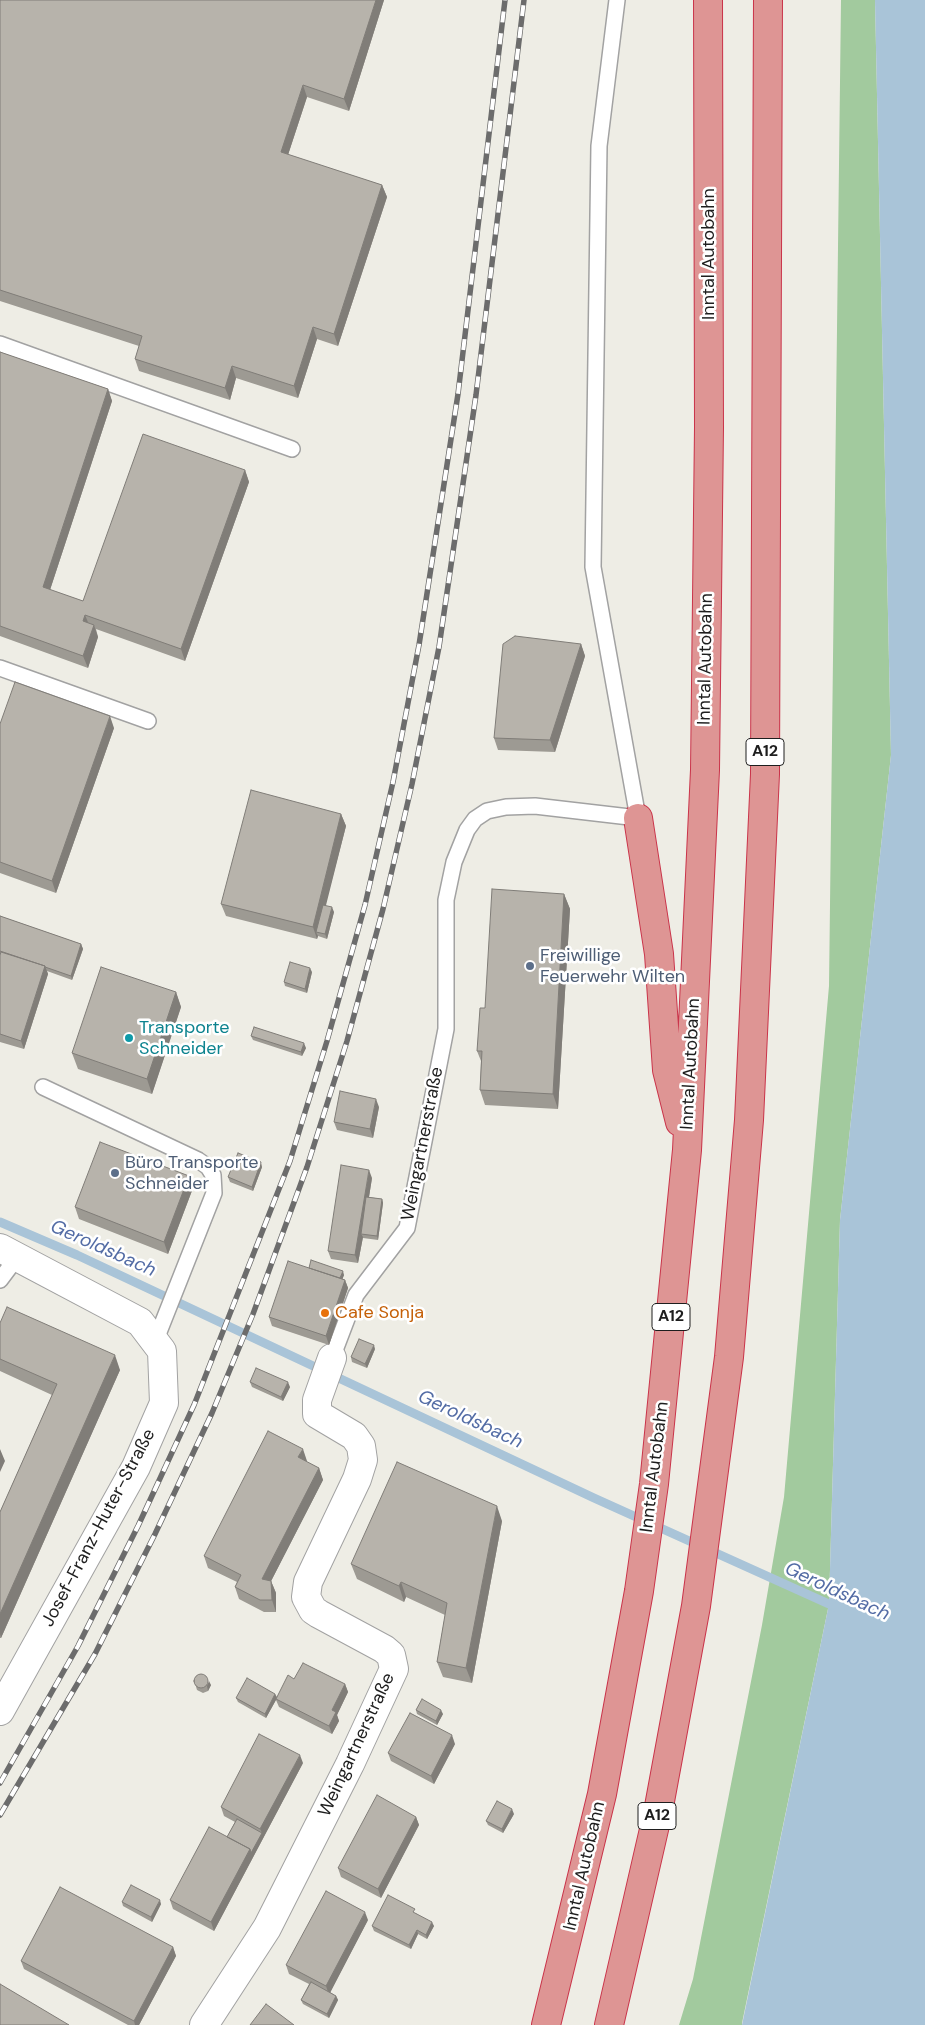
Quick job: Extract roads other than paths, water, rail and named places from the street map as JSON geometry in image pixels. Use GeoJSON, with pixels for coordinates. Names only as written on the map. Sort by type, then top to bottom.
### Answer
{"type":"FeatureCollection","features":[{"type":"Feature","properties":{"kind":"highway","name":"Inntal Autobahn"},"geometry":{"type":"LineString","coordinates":[[546,2025],[602,1794],[639,1591],[654,1484],[687,1150],[705,770],[709,427],[708,0]]}},
{"type":"Feature","properties":{"kind":"highway","name":"A12"},"geometry":{"type":"LineString","coordinates":[[609,2025],[658,1812],[696,1606],[712,1501],[730,1357],[749,1120],[765,774],[768,0]]}},
{"type":"Feature","properties":{"kind":"highway"},"geometry":{"type":"LineString","coordinates":[[638,818],[658,954],[667,1070],[687,1150]]}},
{"type":"Feature","properties":{"kind":"street","name":"Josef-Franz-Huter-Straße"},"geometry":{"type":"LineString","coordinates":[[0,1711],[136,1468],[164,1403],[162,1351],[140,1322],[9,1252]]}},
{"type":"Feature","properties":{"kind":"street","name":"Weingartnerstraße"},"geometry":{"type":"LineString","coordinates":[[204,2025],[267,1928],[350,1764],[394,1669],[391,1655],[384,1649],[319,1614],[313,1610],[306,1597],[308,1582],[357,1479],[363,1460],[361,1446],[354,1436],[327,1422],[317,1414],[317,1400],[327,1370]]}},
{"type":"Feature","properties":{"kind":"lane"},"geometry":{"type":"LineString","coordinates":[[617,0],[599,146],[593,567],[638,818]]}},
{"type":"Feature","properties":{"kind":"lane"},"geometry":{"type":"LineString","coordinates":[[0,344],[292,449]]}},
{"type":"Feature","properties":{"kind":"lane"},"geometry":{"type":"LineString","coordinates":[[0,668],[148,721]]}},
{"type":"Feature","properties":{"kind":"lane","name":"Weingartnerstraße"},"geometry":{"type":"LineString","coordinates":[[327,1370],[356,1295],[407,1228],[446,1029],[446,900],[454,862],[467,830],[475,819],[487,811],[506,807],[535,806],[638,818]]}},
{"type":"Feature","properties":{"kind":"lane"},"geometry":{"type":"LineString","coordinates":[[43,1087],[208,1167],[213,1175],[214,1193],[155,1342]]}},
{"type":"Feature","properties":{"kind":"lane"},"geometry":{"type":"LineString","coordinates":[[0,1280],[9,1252]]}},
{"type":"Feature","properties":{"kind":"water"},"geometry":{"type":"Polygon","coordinates":[[[875,0],[925,0],[925,2025],[742,2025],[829,1604],[840,1220],[891,755],[875,0]]]}},
{"type":"Feature","properties":{"kind":"waterway","name":"Geroldsbach"},"geometry":{"type":"LineString","coordinates":[[0,1222],[77,1255],[594,1498],[840,1609]]}},
{"type":"Feature","properties":{"kind":"railway"},"geometry":{"type":"LineString","coordinates":[[0,1783],[78,1646],[138,1526],[194,1405],[290,1161],[327,1041],[365,905],[393,782],[419,645],[458,394],[505,0]]}},
{"type":"Feature","properties":{"kind":"railway"},"geometry":{"type":"LineString","coordinates":[[0,1815],[95,1654],[155,1534],[212,1413],[253,1314],[307,1167],[347,1041],[383,909],[412,784],[439,647],[476,395],[524,0]]}},
{"type":"Feature","properties":{"kind":"place","name":"Freiwillige Feuerwehr Wilten"},"geometry":{"type":"Point","coordinates":[530,966]}},
{"type":"Feature","properties":{"kind":"place","name":"Transporte Schneider"},"geometry":{"type":"Point","coordinates":[129,1038]}},
{"type":"Feature","properties":{"kind":"place","name":"Büro Transporte Schneider"},"geometry":{"type":"Point","coordinates":[115,1173]}},
{"type":"Feature","properties":{"kind":"place","name":"Cafe Sonja"},"geometry":{"type":"Point","coordinates":[325,1313]}}]}
